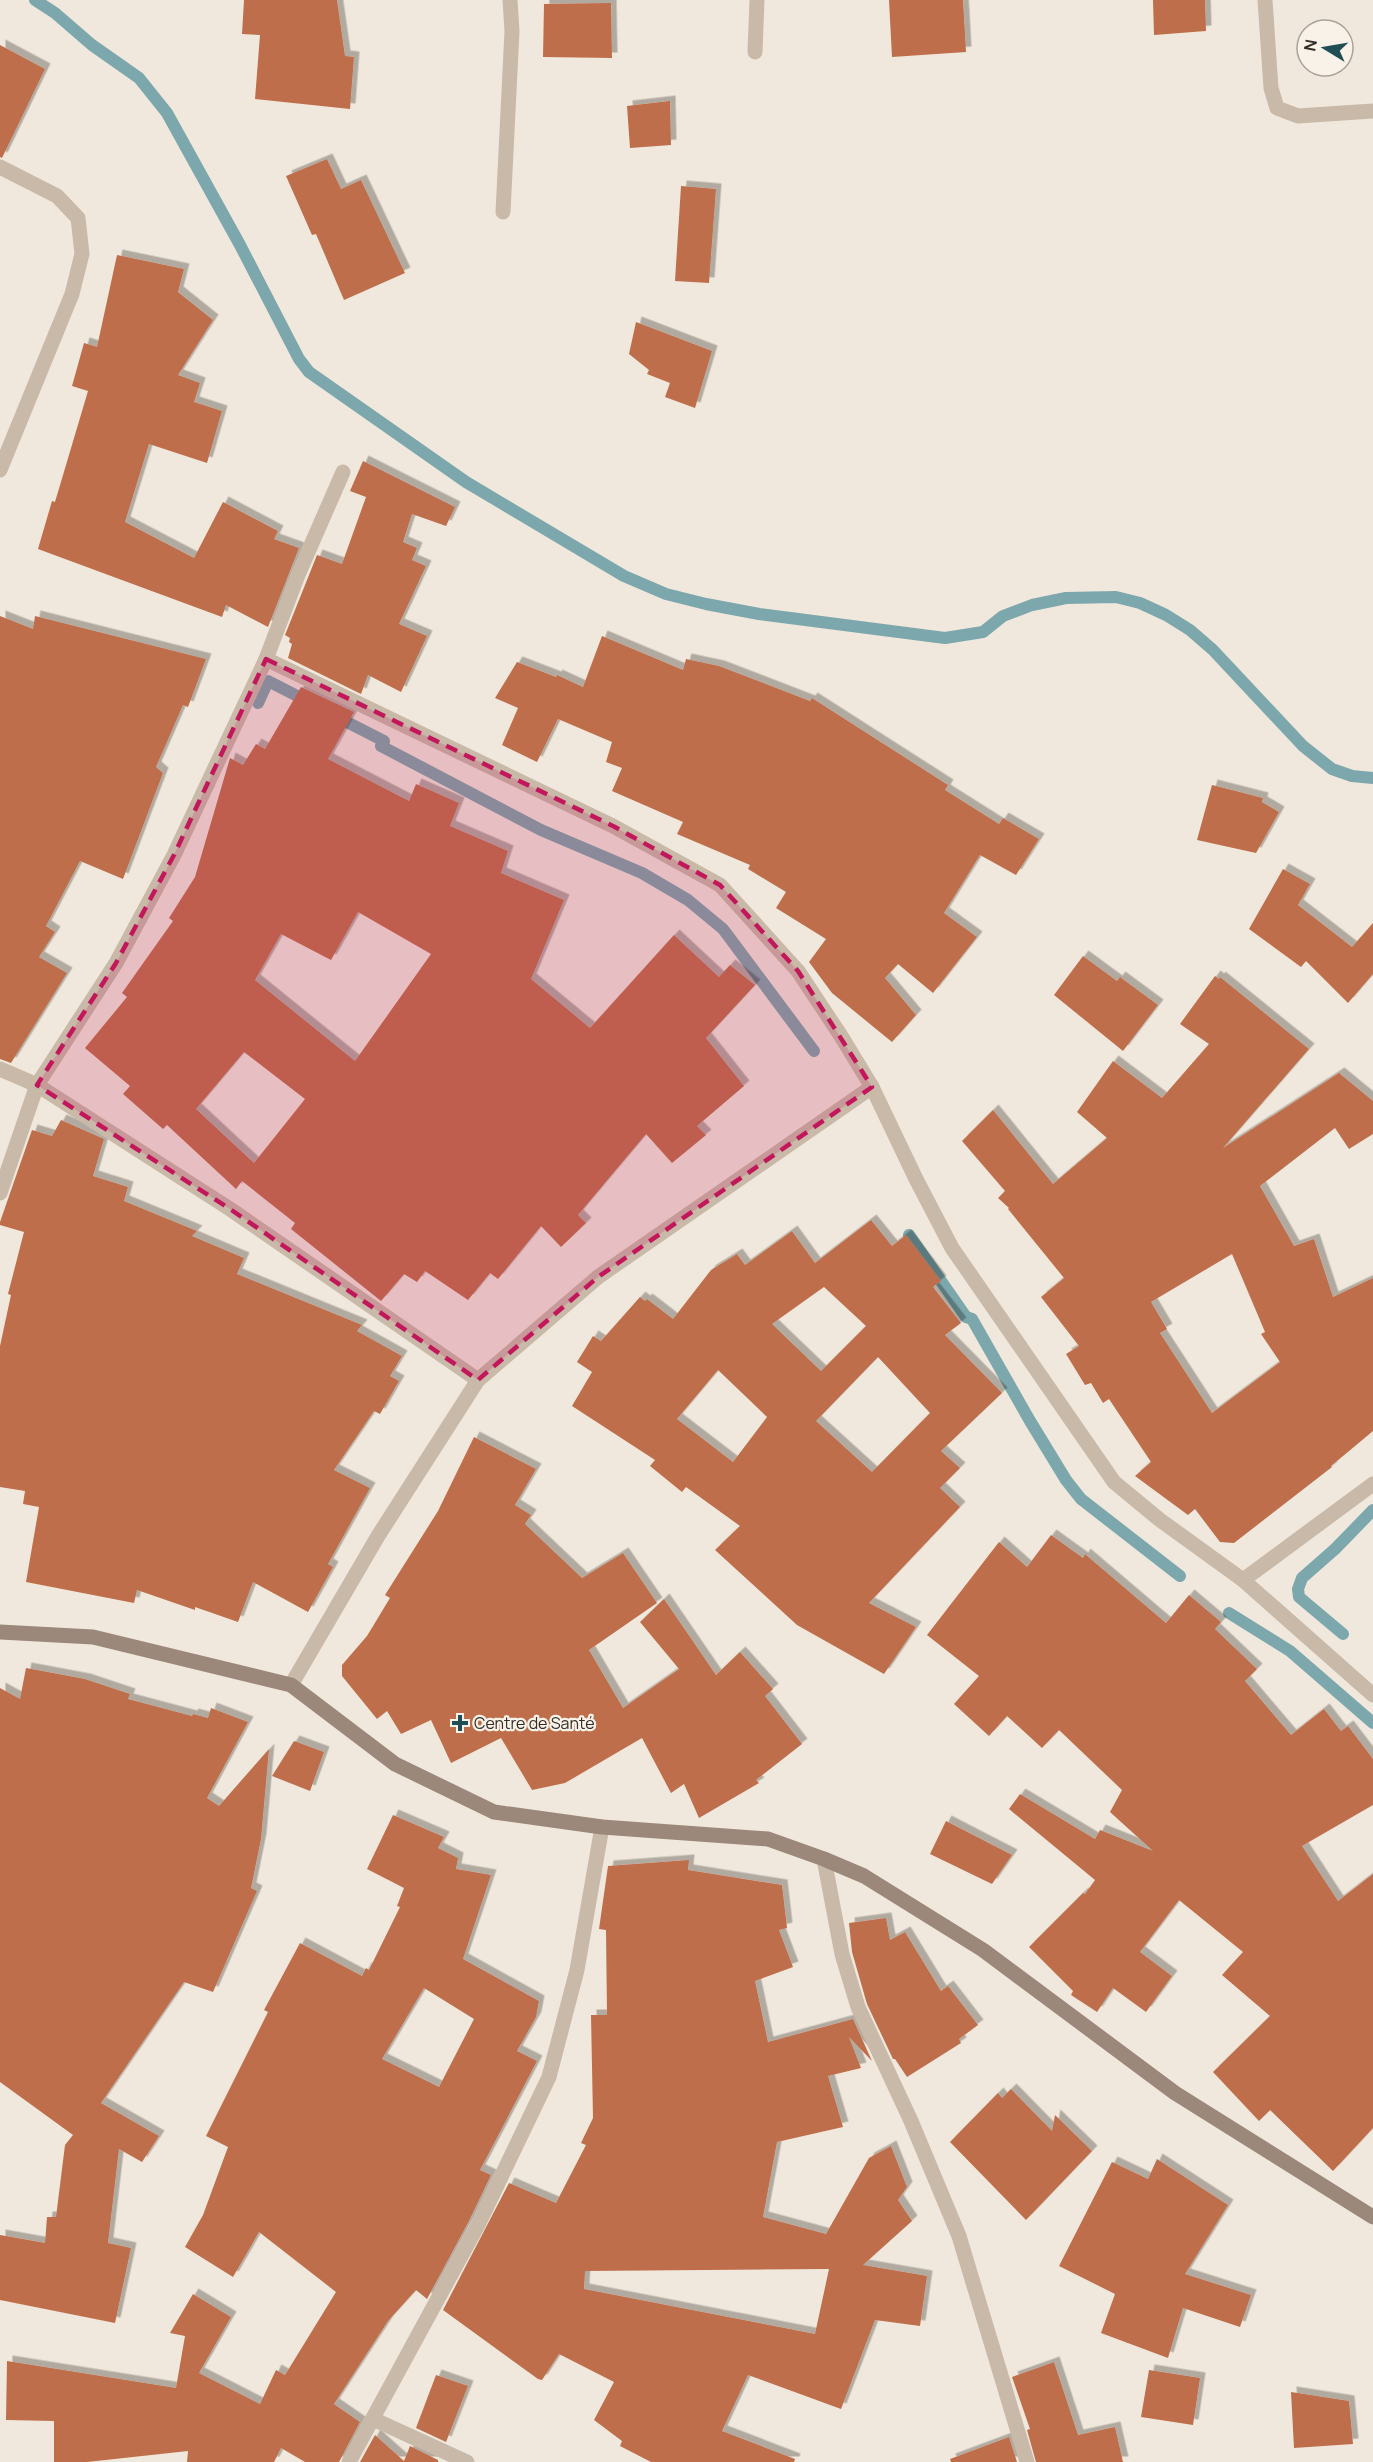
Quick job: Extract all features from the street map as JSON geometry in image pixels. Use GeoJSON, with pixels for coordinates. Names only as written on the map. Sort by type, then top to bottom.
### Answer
{"type":"FeatureCollection","features":[{"type":"Feature","properties":{"kind":"main road"},"geometry":{"type":"LineString","coordinates":[[0,1632],[93,1637],[291,1685],[395,1764],[494,1812],[602,1827],[768,1839],[864,1876],[983,1950],[1175,2093],[1373,2217]]}},
{"type":"Feature","properties":{"kind":"street"},"geometry":{"type":"LineString","coordinates":[[502,212],[512,31],[510,0]]}},
{"type":"Feature","properties":{"kind":"street"},"geometry":{"type":"LineString","coordinates":[[755,52],[757,0]]}},
{"type":"Feature","properties":{"kind":"street"},"geometry":{"type":"LineString","coordinates":[[1265,0],[1271,88],[1277,108],[1298,116],[1373,111]]}},
{"type":"Feature","properties":{"kind":"street"},"geometry":{"type":"LineString","coordinates":[[0,167],[57,196],[78,218],[82,254],[72,294],[0,470]]}},
{"type":"Feature","properties":{"kind":"street"},"geometry":{"type":"LineString","coordinates":[[0,1193],[37,1085],[116,963],[169,865],[266,658],[298,575],[344,471]]}},
{"type":"Feature","properties":{"kind":"street"},"geometry":{"type":"LineString","coordinates":[[266,658],[612,826],[720,885],[798,971],[872,1087],[952,1248],[1114,1482],[1160,1520],[1243,1580],[1373,1695]]}},
{"type":"Feature","properties":{"kind":"street"},"geometry":{"type":"LineString","coordinates":[[0,1069],[37,1085],[230,1209],[478,1380]]}},
{"type":"Feature","properties":{"kind":"street"},"geometry":{"type":"LineString","coordinates":[[291,1685],[378,1536],[478,1380],[598,1277],[872,1087]]}},
{"type":"Feature","properties":{"kind":"street"},"geometry":{"type":"LineString","coordinates":[[1243,1580],[1373,1484]]}},
{"type":"Feature","properties":{"kind":"street"},"geometry":{"type":"LineString","coordinates":[[349,2462],[478,2225],[549,2077],[577,1970],[602,1827]]}},
{"type":"Feature","properties":{"kind":"street"},"geometry":{"type":"LineString","coordinates":[[824,1859],[842,1954],[858,2007],[911,2121],[959,2236],[1027,2462]]}},
{"type":"Feature","properties":{"kind":"street"},"geometry":{"type":"LineString","coordinates":[[373,2419],[467,2462]]}},
{"type":"Feature","properties":{"kind":"highlighted area"},"geometry":{"type":"Polygon","coordinates":[[[266,659],[613,826],[720,885],[798,971],[872,1087],[598,1277],[478,1380],[230,1209],[37,1085],[116,963],[174,855],[266,659]]]}},
{"type":"Feature","properties":{"kind":"building"},"geometry":{"type":"Polygon","coordinates":[[[244,0],[337,0],[345,56],[354,57],[350,109],[255,99],[260,35],[242,34],[244,0]]]}},
{"type":"Feature","properties":{"kind":"building"},"geometry":{"type":"Polygon","coordinates":[[[889,0],[963,0],[966,52],[892,57],[889,0]]]}},
{"type":"Feature","properties":{"kind":"building"},"geometry":{"type":"Polygon","coordinates":[[[1153,0],[1205,0],[1206,31],[1154,35],[1153,0]]]}},
{"type":"Feature","properties":{"kind":"building"},"geometry":{"type":"Polygon","coordinates":[[[611,3],[612,58],[543,57],[544,4],[611,3]]]}},
{"type":"Feature","properties":{"kind":"building"},"geometry":{"type":"Polygon","coordinates":[[[0,45],[45,69],[2,158],[0,157],[0,45]]]}},
{"type":"Feature","properties":{"kind":"building"},"geometry":{"type":"Polygon","coordinates":[[[670,101],[671,145],[630,148],[627,106],[670,101]]]}},
{"type":"Feature","properties":{"kind":"building"},"geometry":{"type":"Polygon","coordinates":[[[327,159],[341,189],[361,180],[405,273],[344,300],[316,234],[312,235],[286,176],[327,159]]]}},
{"type":"Feature","properties":{"kind":"building"},"geometry":{"type":"Polygon","coordinates":[[[681,186],[716,189],[709,283],[675,281],[681,186]]]}},
{"type":"Feature","properties":{"kind":"building"},"geometry":{"type":"Polygon","coordinates":[[[117,255],[184,269],[178,292],[213,320],[178,375],[200,383],[194,402],[222,411],[207,463],[149,444],[125,522],[194,558],[223,502],[278,531],[274,539],[299,548],[268,627],[226,605],[222,617],[38,549],[52,501],[55,502],[88,391],[72,386],[84,343],[97,347],[117,255]]]}},
{"type":"Feature","properties":{"kind":"building"},"geometry":{"type":"Polygon","coordinates":[[[636,322],[712,351],[695,408],[665,397],[670,383],[647,374],[649,370],[629,354],[636,322]]]}},
{"type":"Feature","properties":{"kind":"building"},"geometry":{"type":"Polygon","coordinates":[[[363,461],[455,507],[446,526],[412,514],[403,542],[417,548],[412,560],[426,566],[399,624],[427,636],[401,692],[368,675],[361,694],[288,658],[292,644],[289,642],[290,638],[285,635],[317,555],[342,564],[366,497],[350,491],[363,461]]]}},
{"type":"Feature","properties":{"kind":"building"},"geometry":{"type":"Polygon","coordinates":[[[0,616],[33,629],[35,616],[206,659],[188,707],[183,705],[156,767],[163,773],[123,879],[80,861],[46,926],[55,932],[39,957],[67,973],[11,1063],[0,1059],[0,616]]]}},
{"type":"Feature","properties":{"kind":"building"},"geometry":{"type":"Polygon","coordinates":[[[602,636],[683,670],[686,659],[719,666],[810,701],[812,698],[948,785],[945,790],[999,824],[1003,818],[1039,839],[1016,875],[980,855],[944,913],[977,937],[933,993],[898,964],[885,978],[916,1015],[892,1042],[832,993],[809,962],[826,939],[776,908],[786,892],[748,869],[750,865],[677,834],[683,822],[612,791],[622,768],[606,762],[612,742],[558,719],[537,762],[502,745],[518,708],[495,698],[517,662],[556,677],[557,675],[583,687],[602,636]]]}},
{"type":"Feature","properties":{"kind":"building"},"geometry":{"type":"Polygon","coordinates":[[[301,687],[354,712],[328,759],[409,801],[416,784],[459,803],[450,826],[508,851],[501,873],[564,900],[531,979],[590,1028],[674,935],[719,977],[730,965],[755,985],[706,1038],[744,1086],[697,1126],[706,1135],[672,1163],[646,1134],[578,1215],[586,1223],[561,1247],[541,1226],[498,1279],[490,1273],[468,1300],[425,1271],[417,1282],[404,1274],[381,1301],[291,1229],[295,1223],[242,1181],[236,1189],[167,1125],[163,1129],[123,1094],[130,1086],[85,1048],[127,997],[122,993],[173,921],[169,918],[195,877],[230,758],[243,765],[256,744],[265,749],[301,687]],[[358,912],[331,960],[281,934],[255,980],[355,1061],[431,954],[358,912]],[[244,1052],[196,1109],[254,1163],[305,1099],[244,1052]]]}},
{"type":"Feature","properties":{"kind":"building"},"geometry":{"type":"Polygon","coordinates":[[[1212,785],[1263,798],[1262,802],[1279,812],[1256,853],[1197,840],[1212,785]]]}},
{"type":"Feature","properties":{"kind":"building"},"geometry":{"type":"Polygon","coordinates":[[[1283,869],[1310,884],[1298,905],[1352,947],[1373,923],[1373,974],[1348,1003],[1306,961],[1301,967],[1249,929],[1283,869]]]}},
{"type":"Feature","properties":{"kind":"building"},"geometry":{"type":"Polygon","coordinates":[[[1083,956],[1117,981],[1120,977],[1158,1005],[1123,1051],[1054,995],[1083,956]]]}},
{"type":"Feature","properties":{"kind":"building"},"geometry":{"type":"Polygon","coordinates":[[[1215,976],[1219,979],[1220,977],[1309,1049],[1223,1148],[1339,1073],[1373,1101],[1373,1134],[1349,1149],[1335,1128],[1260,1186],[1294,1246],[1314,1239],[1333,1297],[1373,1278],[1373,1431],[1332,1467],[1234,1543],[1220,1542],[1195,1509],[1188,1515],[1135,1476],[1151,1462],[1109,1399],[1103,1403],[1091,1383],[1085,1385],[1066,1354],[1079,1346],[1041,1297],[1064,1278],[1009,1208],[998,1198],[1005,1191],[962,1141],[993,1110],[1053,1184],[1107,1138],[1077,1112],[1113,1061],[1162,1098],[1209,1044],[1180,1024],[1215,976]],[[1232,1254],[1151,1302],[1167,1329],[1160,1333],[1212,1413],[1280,1362],[1261,1334],[1265,1332],[1232,1254]]]}},
{"type":"Feature","properties":{"kind":"building"},"geometry":{"type":"Polygon","coordinates":[[[61,1120],[104,1139],[93,1176],[128,1187],[124,1201],[197,1231],[192,1236],[244,1258],[237,1274],[362,1325],[357,1331],[402,1356],[390,1376],[399,1381],[380,1414],[374,1411],[334,1470],[370,1488],[328,1564],[333,1567],[308,1612],[253,1582],[238,1622],[137,1590],[134,1603],[26,1582],[39,1507],[23,1504],[25,1491],[0,1487],[0,1346],[11,1295],[8,1294],[24,1232],[0,1225],[0,1222],[32,1130],[52,1136],[61,1120]]]}},
{"type":"Feature","properties":{"kind":"building"},"geometry":{"type":"Polygon","coordinates":[[[871,1220],[892,1246],[906,1235],[941,1281],[933,1287],[961,1323],[945,1335],[1002,1393],[941,1451],[960,1468],[940,1488],[960,1507],[869,1603],[916,1627],[884,1674],[797,1625],[715,1550],[740,1526],[686,1487],[682,1492],[650,1466],[655,1460],[572,1406],[592,1372],[577,1362],[593,1336],[601,1341],[640,1297],[645,1301],[647,1299],[673,1319],[711,1270],[737,1254],[745,1265],[792,1231],[815,1263],[871,1220]],[[824,1287],[772,1324],[821,1371],[866,1326],[824,1287]],[[878,1357],[816,1421],[872,1472],[930,1413],[878,1357]],[[718,1370],[677,1419],[733,1462],[767,1417],[718,1370]]]}},
{"type":"Feature","properties":{"kind":"building"},"geometry":{"type":"Polygon","coordinates":[[[474,1437],[536,1469],[515,1505],[531,1515],[525,1524],[582,1578],[623,1553],[657,1603],[589,1650],[623,1708],[679,1669],[640,1622],[664,1599],[716,1675],[740,1652],[773,1689],[765,1696],[802,1744],[756,1780],[759,1783],[699,1818],[684,1784],[671,1793],[642,1738],[565,1783],[532,1790],[501,1738],[451,1763],[431,1720],[401,1734],[387,1711],[377,1719],[342,1676],[342,1665],[367,1636],[390,1598],[385,1595],[438,1511],[474,1437]]]}},
{"type":"Feature","properties":{"kind":"building"},"geometry":{"type":"Polygon","coordinates":[[[1051,1535],[1083,1558],[1085,1554],[1166,1623],[1189,1595],[1221,1622],[1215,1629],[1257,1669],[1245,1681],[1291,1735],[1324,1709],[1341,1731],[1348,1726],[1373,1759],[1373,1805],[1302,1846],[1338,1901],[1373,1874],[1373,2128],[1333,2171],[1270,2110],[1259,2121],[1213,2072],[1270,2016],[1222,1975],[1243,1952],[1179,1900],[1140,1952],[1172,1976],[1146,2012],[1113,1988],[1097,2012],[1071,1995],[1073,1991],[1029,1947],[1083,1893],[1085,1894],[1095,1880],[1009,1809],[1020,1794],[1095,1839],[1100,1830],[1153,1851],[1110,1812],[1122,1790],[1059,1730],[1042,1748],[1007,1716],[989,1736],[954,1704],[979,1676],[927,1635],[999,1542],[1027,1567],[1051,1535]]]}},
{"type":"Feature","properties":{"kind":"building"},"geometry":{"type":"Polygon","coordinates":[[[26,1668],[85,1679],[130,1694],[128,1699],[192,1716],[193,1714],[208,1718],[211,1708],[248,1722],[207,1798],[219,1806],[269,1749],[261,1839],[251,1888],[257,1891],[213,1992],[184,1982],[101,2103],[159,2136],[142,2162],[119,2149],[108,2243],[131,2248],[115,2323],[0,2300],[0,2235],[45,2243],[47,2217],[56,2217],[65,2145],[73,2135],[0,2082],[0,1688],[20,1699],[26,1668]]]}},
{"type":"Feature","properties":{"kind":"building"},"geometry":{"type":"Polygon","coordinates":[[[294,1741],[324,1752],[310,1791],[272,1776],[294,1741]]]}},
{"type":"Feature","properties":{"kind":"building"},"geometry":{"type":"Polygon","coordinates":[[[393,1815],[444,1837],[438,1848],[458,1858],[456,1869],[491,1875],[463,1959],[539,2001],[536,2017],[517,2051],[537,2061],[480,2170],[491,2175],[469,2221],[427,2299],[416,2290],[388,2321],[334,2404],[360,2422],[339,2462],[305,2462],[281,2448],[274,2462],[187,2462],[188,2451],[87,2462],[54,2462],[54,2421],[6,2420],[7,2361],[176,2388],[185,2336],[170,2333],[193,2294],[231,2317],[199,2373],[260,2404],[276,2370],[285,2375],[336,2292],[259,2232],[233,2277],[185,2247],[203,2215],[228,2147],[206,2136],[268,2012],[264,2010],[300,1943],[362,1976],[366,1968],[369,1970],[400,1907],[397,1906],[404,1888],[367,1869],[393,1815]],[[424,1988],[382,2059],[439,2087],[474,2019],[424,1988]]]}},
{"type":"Feature","properties":{"kind":"building"},"geometry":{"type":"Polygon","coordinates":[[[946,1821],[1012,1855],[992,1884],[930,1854],[946,1821]]]}},
{"type":"Feature","properties":{"kind":"building"},"geometry":{"type":"Polygon","coordinates":[[[689,1860],[688,1870],[782,1885],[787,1928],[779,1930],[793,1967],[755,1981],[768,2042],[853,2019],[872,2061],[849,2037],[861,2068],[828,2076],[843,2127],[777,2142],[763,2217],[826,2234],[869,2158],[891,2146],[907,2187],[898,2200],[912,2221],[863,2265],[927,2276],[920,2326],[875,2320],[841,2409],[748,2375],[722,2431],[795,2459],[794,2462],[651,2462],[620,2446],[622,2441],[594,2420],[614,2382],[559,2354],[542,2380],[538,2379],[443,2310],[509,2183],[556,2203],[586,2145],[581,2143],[593,2118],[591,2015],[607,2015],[606,1930],[599,1929],[608,1866],[689,1860]],[[829,2269],[585,2271],[584,2289],[815,2334],[829,2269]]]}},
{"type":"Feature","properties":{"kind":"building"},"geometry":{"type":"Polygon","coordinates":[[[886,1918],[890,1940],[905,1932],[941,1991],[948,1986],[978,2025],[959,2039],[961,2043],[907,2077],[893,2059],[867,2004],[852,1952],[849,1923],[886,1918]]]}},
{"type":"Feature","properties":{"kind":"building"},"geometry":{"type":"Polygon","coordinates":[[[1011,2089],[1052,2131],[1055,2115],[1092,2151],[1026,2220],[950,2142],[998,2093],[1002,2098],[1011,2089]]]}},
{"type":"Feature","properties":{"kind":"building"},"geometry":{"type":"Polygon","coordinates":[[[1157,2159],[1228,2205],[1185,2274],[1251,2295],[1240,2327],[1183,2308],[1168,2358],[1101,2333],[1115,2294],[1059,2266],[1112,2162],[1148,2179],[1157,2159]]]}},
{"type":"Feature","properties":{"kind":"building"},"geometry":{"type":"Polygon","coordinates":[[[1054,2362],[1078,2435],[1115,2427],[1123,2462],[1036,2462],[1027,2430],[1030,2429],[1012,2377],[1054,2362]]]}},
{"type":"Feature","properties":{"kind":"building"},"geometry":{"type":"Polygon","coordinates":[[[1149,2370],[1200,2378],[1193,2425],[1141,2417],[1149,2370]]]}},
{"type":"Feature","properties":{"kind":"building"},"geometry":{"type":"Polygon","coordinates":[[[436,2375],[468,2386],[446,2442],[416,2428],[436,2375]]]}},
{"type":"Feature","properties":{"kind":"building"},"geometry":{"type":"Polygon","coordinates":[[[1291,2392],[1349,2401],[1353,2444],[1294,2448],[1291,2392]]]}},
{"type":"Feature","properties":{"kind":"building"},"geometry":{"type":"Polygon","coordinates":[[[375,2435],[404,2461],[410,2446],[438,2462],[360,2462],[375,2435]]]}},
{"type":"Feature","properties":{"kind":"building"},"geometry":{"type":"Polygon","coordinates":[[[1009,2437],[1017,2462],[951,2462],[950,2459],[1009,2437]]]}},
{"type":"Feature","properties":{"kind":"waterway"},"geometry":{"type":"LineString","coordinates":[[35,0],[55,13],[92,45],[139,78],[167,113],[240,245],[299,359],[309,372],[466,482],[624,576],[666,594],[706,604],[759,614],[945,638],[983,632],[1003,616],[1032,605],[1066,598],[1116,597],[1140,603],[1190,630],[1213,650],[1303,746],[1332,769],[1352,776],[1373,778]]}},
{"type":"Feature","properties":{"kind":"waterway"},"geometry":{"type":"LineString","coordinates":[[258,703],[268,681],[309,702]]}},
{"type":"Feature","properties":{"kind":"waterway"},"geometry":{"type":"LineString","coordinates":[[335,716],[384,741],[381,746],[541,830],[642,873],[688,900],[723,929],[814,1051]]}},
{"type":"Feature","properties":{"kind":"waterway"},"geometry":{"type":"LineString","coordinates":[[909,1235],[966,1317],[972,1319],[1030,1421],[1066,1480],[1081,1499],[1180,1576]]}},
{"type":"Feature","properties":{"kind":"waterway"},"geometry":{"type":"LineString","coordinates":[[1343,1634],[1299,1597],[1298,1589],[1302,1578],[1335,1549],[1373,1510]]}},
{"type":"Feature","properties":{"kind":"waterway"},"geometry":{"type":"LineString","coordinates":[[1229,1613],[1290,1651],[1373,1723]]}},
{"type":"Feature","properties":{"kind":"place","name":"Centre de Santé"},"geometry":{"type":"Point","coordinates":[460,1723]}}]}
